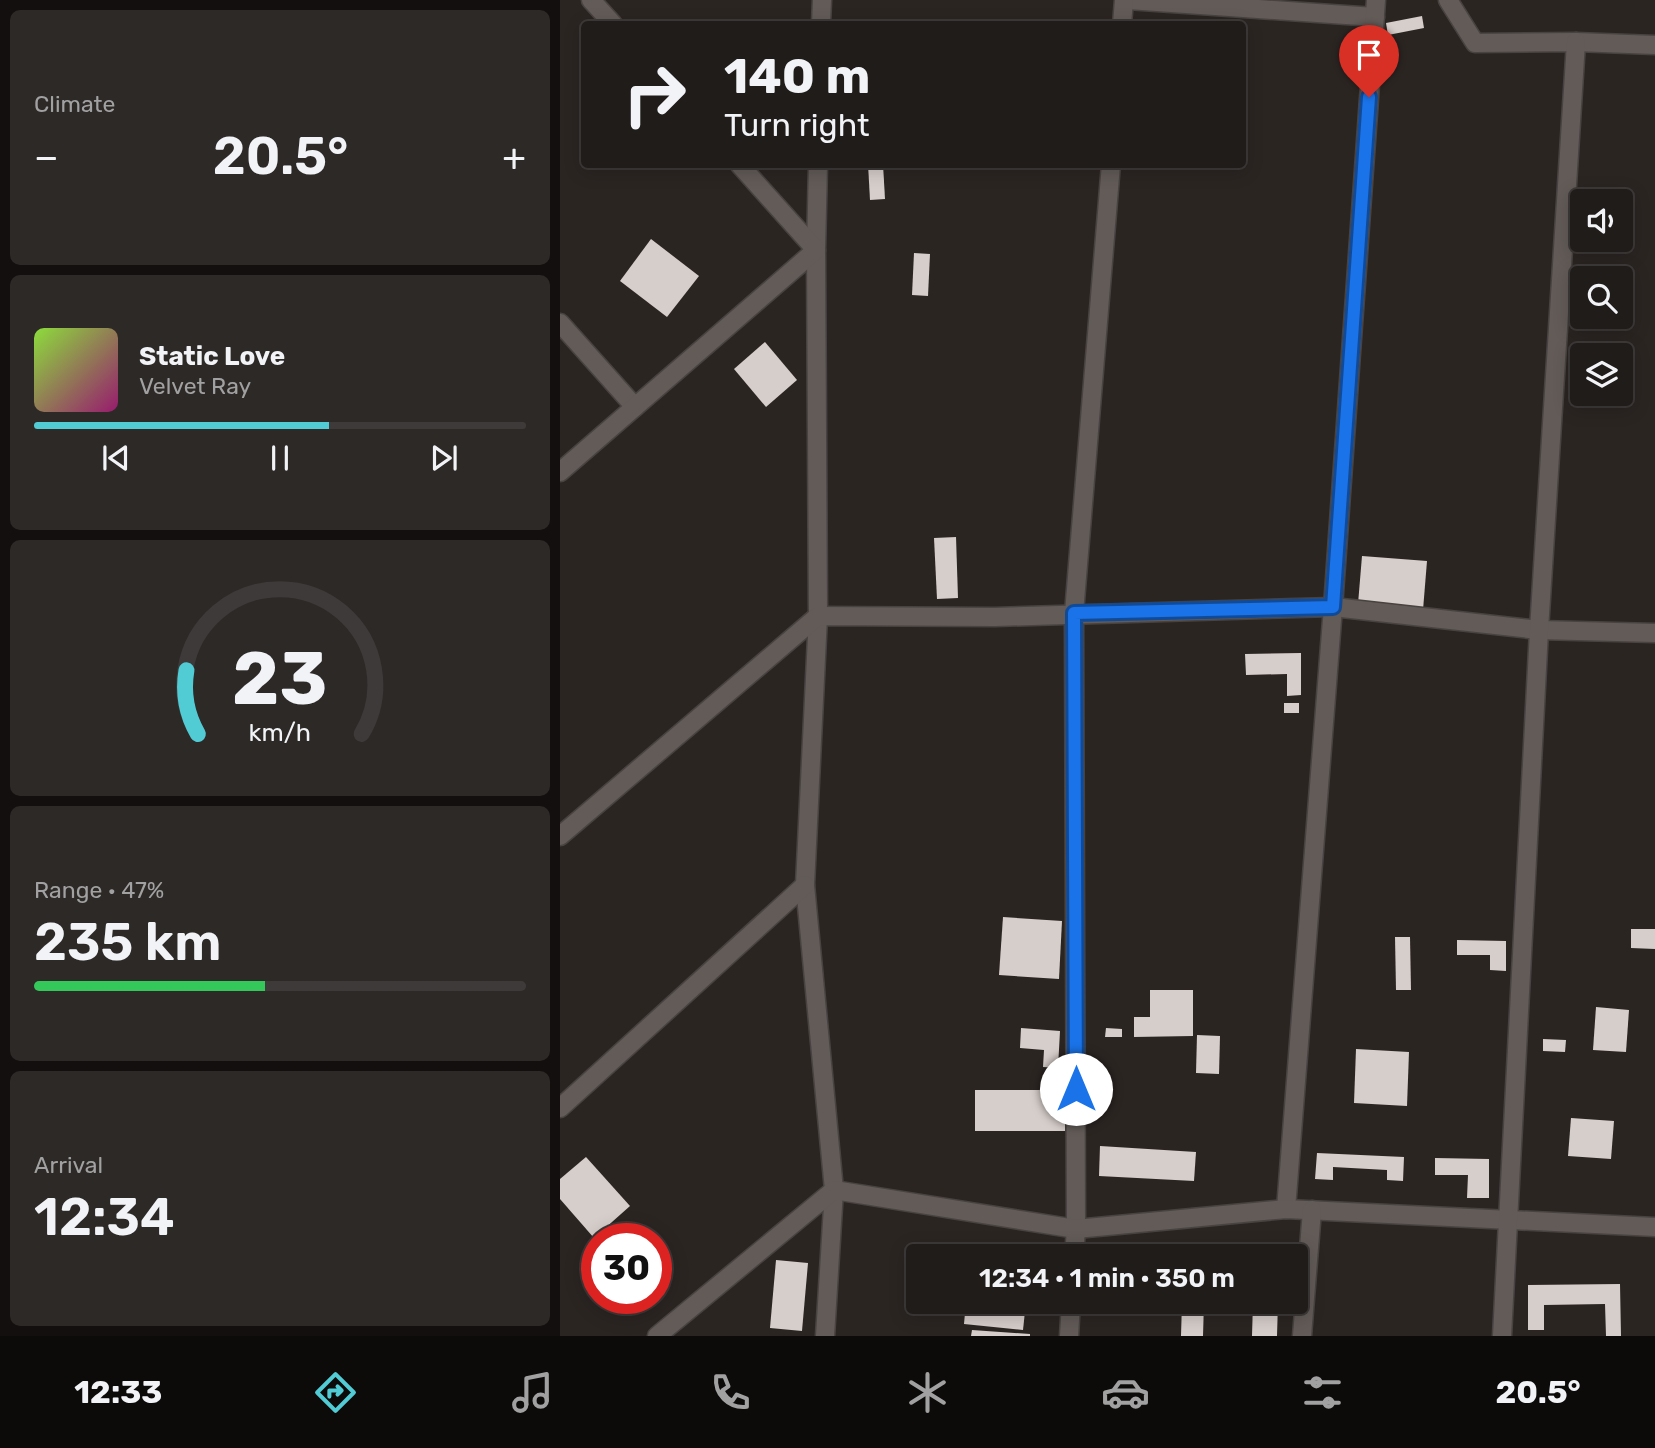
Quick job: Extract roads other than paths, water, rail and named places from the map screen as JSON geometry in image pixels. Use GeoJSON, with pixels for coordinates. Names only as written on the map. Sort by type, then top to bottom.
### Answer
{"type":"FeatureCollection","features":[{"type":"Feature","properties":{"kind":"street"},"geometry":{"type":"LineString","coordinates":[[591,0],[610,21]]}},
{"type":"Feature","properties":{"kind":"street"},"geometry":{"type":"LineString","coordinates":[[821,21],[822,0]]}},
{"type":"Feature","properties":{"kind":"street"},"geometry":{"type":"LineString","coordinates":[[1122,21],[1126,0],[1376,8],[1286,1209]]}},
{"type":"Feature","properties":{"kind":"street"},"geometry":{"type":"LineString","coordinates":[[1448,0],[1475,43],[1576,42],[1655,46]]}},
{"type":"Feature","properties":{"kind":"street"},"geometry":{"type":"LineString","coordinates":[[1502,1336],[1539,630],[1576,42]]}},
{"type":"Feature","properties":{"kind":"street"},"geometry":{"type":"LineString","coordinates":[[743,168],[816,250]]}},
{"type":"Feature","properties":{"kind":"street"},"geometry":{"type":"LineString","coordinates":[[818,168],[818,616],[805,885],[834,1190],[825,1336]]}},
{"type":"Feature","properties":{"kind":"street"},"geometry":{"type":"LineString","coordinates":[[1075,1244],[1074,613],[1111,168]]}},
{"type":"Feature","properties":{"kind":"street"},"geometry":{"type":"LineString","coordinates":[[560,472],[816,250]]}},
{"type":"Feature","properties":{"kind":"street"},"geometry":{"type":"LineString","coordinates":[[560,323],[635,407]]}},
{"type":"Feature","properties":{"kind":"street"},"geometry":{"type":"LineString","coordinates":[[560,836],[818,616],[995,617],[1333,607],[1539,630],[1655,633]]}},
{"type":"Feature","properties":{"kind":"street"},"geometry":{"type":"LineString","coordinates":[[560,1108],[805,885]]}},
{"type":"Feature","properties":{"kind":"street"},"geometry":{"type":"LineString","coordinates":[[657,1336],[834,1190],[1076,1229],[1286,1209],[1655,1227]]}},
{"type":"Feature","properties":{"kind":"street"},"geometry":{"type":"LineString","coordinates":[[1302,1336],[1312,1210]]}},
{"type":"Feature","properties":{"kind":"street"},"geometry":{"type":"LineString","coordinates":[[1069,1336],[1070,1314]]}}]}
